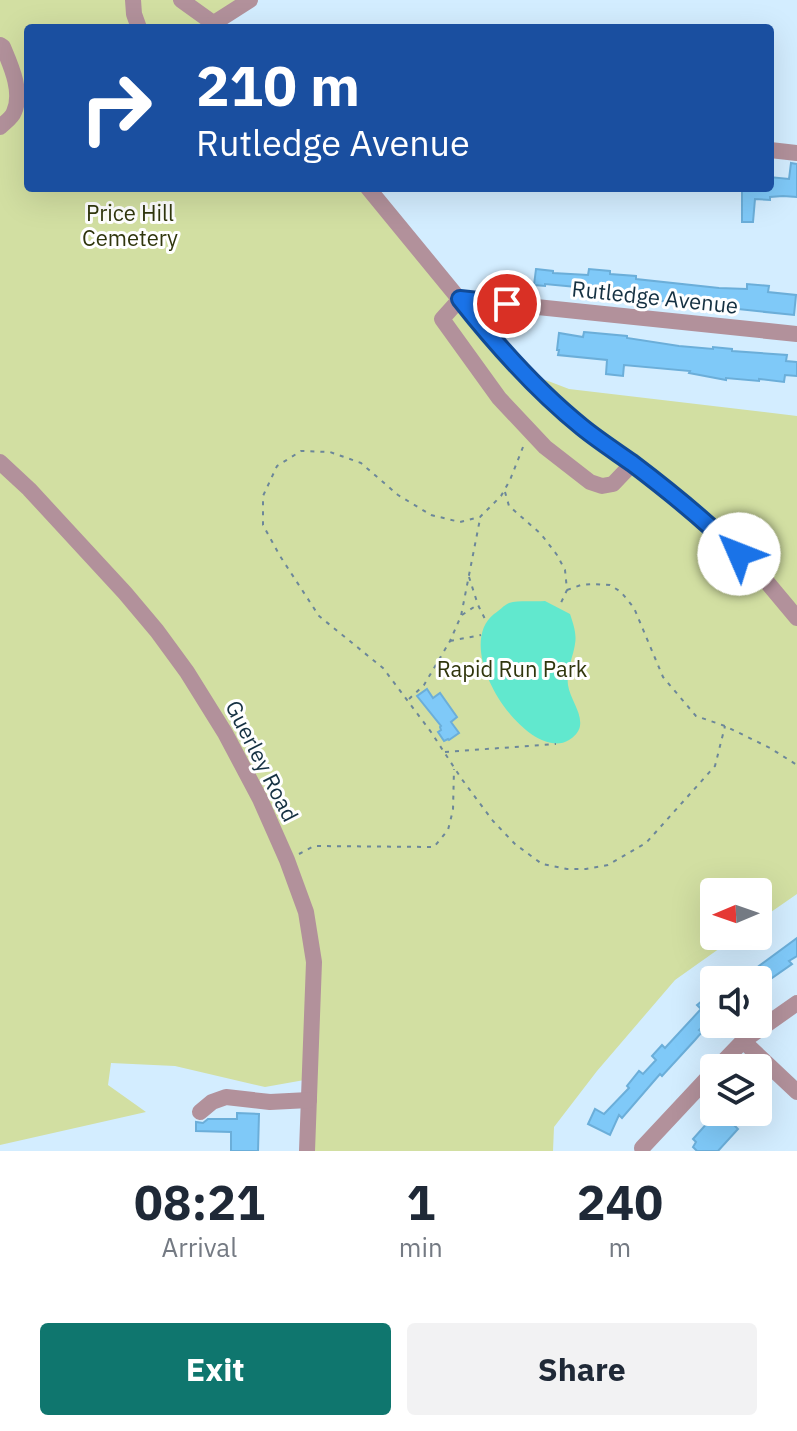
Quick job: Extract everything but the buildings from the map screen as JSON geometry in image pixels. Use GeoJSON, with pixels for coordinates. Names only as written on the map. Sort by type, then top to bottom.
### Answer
{"type":"FeatureCollection","features":[{"type":"Feature","properties":{"kind":"street"},"geometry":{"type":"LineString","coordinates":[[133,0],[138,24]]}},
{"type":"Feature","properties":{"kind":"street"},"geometry":{"type":"LineString","coordinates":[[181,0],[216,24]]}},
{"type":"Feature","properties":{"kind":"street"},"geometry":{"type":"LineString","coordinates":[[218,24],[250,0]]}},
{"type":"Feature","properties":{"kind":"street"},"geometry":{"type":"LineString","coordinates":[[0,45],[12,67],[17,91],[14,113],[0,127]]}},
{"type":"Feature","properties":{"kind":"street"},"geometry":{"type":"LineString","coordinates":[[774,150],[797,153]]}},
{"type":"Feature","properties":{"kind":"street"},"geometry":{"type":"LineString","coordinates":[[371,192],[499,346],[554,403],[717,532],[761,575],[797,618]]}},
{"type":"Feature","properties":{"kind":"street"},"geometry":{"type":"LineString","coordinates":[[460,299],[442,319],[499,398],[545,447],[590,482],[602,486],[613,484],[632,464]]}},
{"type":"Feature","properties":{"kind":"street","name":"Rutledge Avenue"},"geometry":{"type":"LineString","coordinates":[[460,299],[797,334]]}},
{"type":"Feature","properties":{"kind":"street","name":"Guerley Road"},"geometry":{"type":"LineString","coordinates":[[0,462],[29,489],[157,631],[225,733],[260,799],[306,912],[314,962],[307,1151]]}},
{"type":"Feature","properties":{"kind":"street"},"geometry":{"type":"LineString","coordinates":[[730,1054],[743,1041],[797,1003]]}},
{"type":"Feature","properties":{"kind":"street"},"geometry":{"type":"LineString","coordinates":[[743,1041],[797,1092]]}},
{"type":"Feature","properties":{"kind":"street"},"geometry":{"type":"LineString","coordinates":[[642,1148],[700,1085]]}},
{"type":"Feature","properties":{"kind":"street"},"geometry":{"type":"LineString","coordinates":[[200,1112],[212,1102],[226,1097],[270,1102],[309,1100]]}},
{"type":"Feature","properties":{"kind":"path"},"geometry":{"type":"LineString","coordinates":[[408,700],[424,685],[450,641],[461,616],[480,517],[505,490],[532,432]]}},
{"type":"Feature","properties":{"kind":"path"},"geometry":{"type":"LineString","coordinates":[[480,517],[460,522],[431,515],[398,495],[361,463],[330,452],[301,451],[289,458],[277,466],[263,496],[263,525],[319,616],[383,668],[493,821],[515,844],[542,864],[567,869],[608,865],[646,843],[715,766],[725,726]]}},
{"type":"Feature","properties":{"kind":"path"},"geometry":{"type":"LineString","coordinates":[[505,490],[509,506],[541,534],[565,570],[567,590],[559,607]]}},
{"type":"Feature","properties":{"kind":"path"},"geometry":{"type":"LineString","coordinates":[[468,576],[486,621]]}},
{"type":"Feature","properties":{"kind":"path"},"geometry":{"type":"LineString","coordinates":[[567,590],[594,584],[610,585],[621,592],[634,608],[663,677],[696,716],[725,726],[797,765]]}},
{"type":"Feature","properties":{"kind":"path"},"geometry":{"type":"LineString","coordinates":[[461,616],[478,605]]}},
{"type":"Feature","properties":{"kind":"path"},"geometry":{"type":"LineString","coordinates":[[450,641],[481,635]]}},
{"type":"Feature","properties":{"kind":"path"},"geometry":{"type":"LineString","coordinates":[[444,752],[556,744]]}},
{"type":"Feature","properties":{"kind":"path"},"geometry":{"type":"LineString","coordinates":[[287,860],[314,846],[434,847],[448,830],[453,810],[454,768]]}},
{"type":"Feature","properties":{"kind":"green space","name":"Rapid Run Park"},"geometry":{"type":"Polygon","coordinates":[[[0,0],[247,0],[224,24],[24,24],[24,192],[371,192],[522,371],[569,389],[797,416],[797,894],[772,911],[772,878],[700,878],[700,950],[717,950],[675,980],[597,1071],[554,1127],[553,1151],[307,1151],[310,1079],[265,1087],[175,1066],[111,1063],[108,1085],[146,1112],[0,1145],[0,0]]]}},
{"type":"Feature","properties":{"kind":"shaded area"},"geometry":{"type":"Polygon","coordinates":[[[545,601],[570,614],[575,640],[568,685],[580,721],[579,730],[573,737],[552,743],[534,736],[516,721],[487,676],[481,652],[483,631],[494,614],[509,603],[545,601]]]}},
{"type":"Feature","properties":{"kind":"route"},"geometry":{"type":"LineString","coordinates":[[507,304],[460,299],[521,371],[554,403],[717,532],[739,554]]}},
{"type":"Feature","properties":{"kind":"park label","name":"Price Hill Cemetery"},"geometry":{"type":"Point","coordinates":[130,226]}}]}
